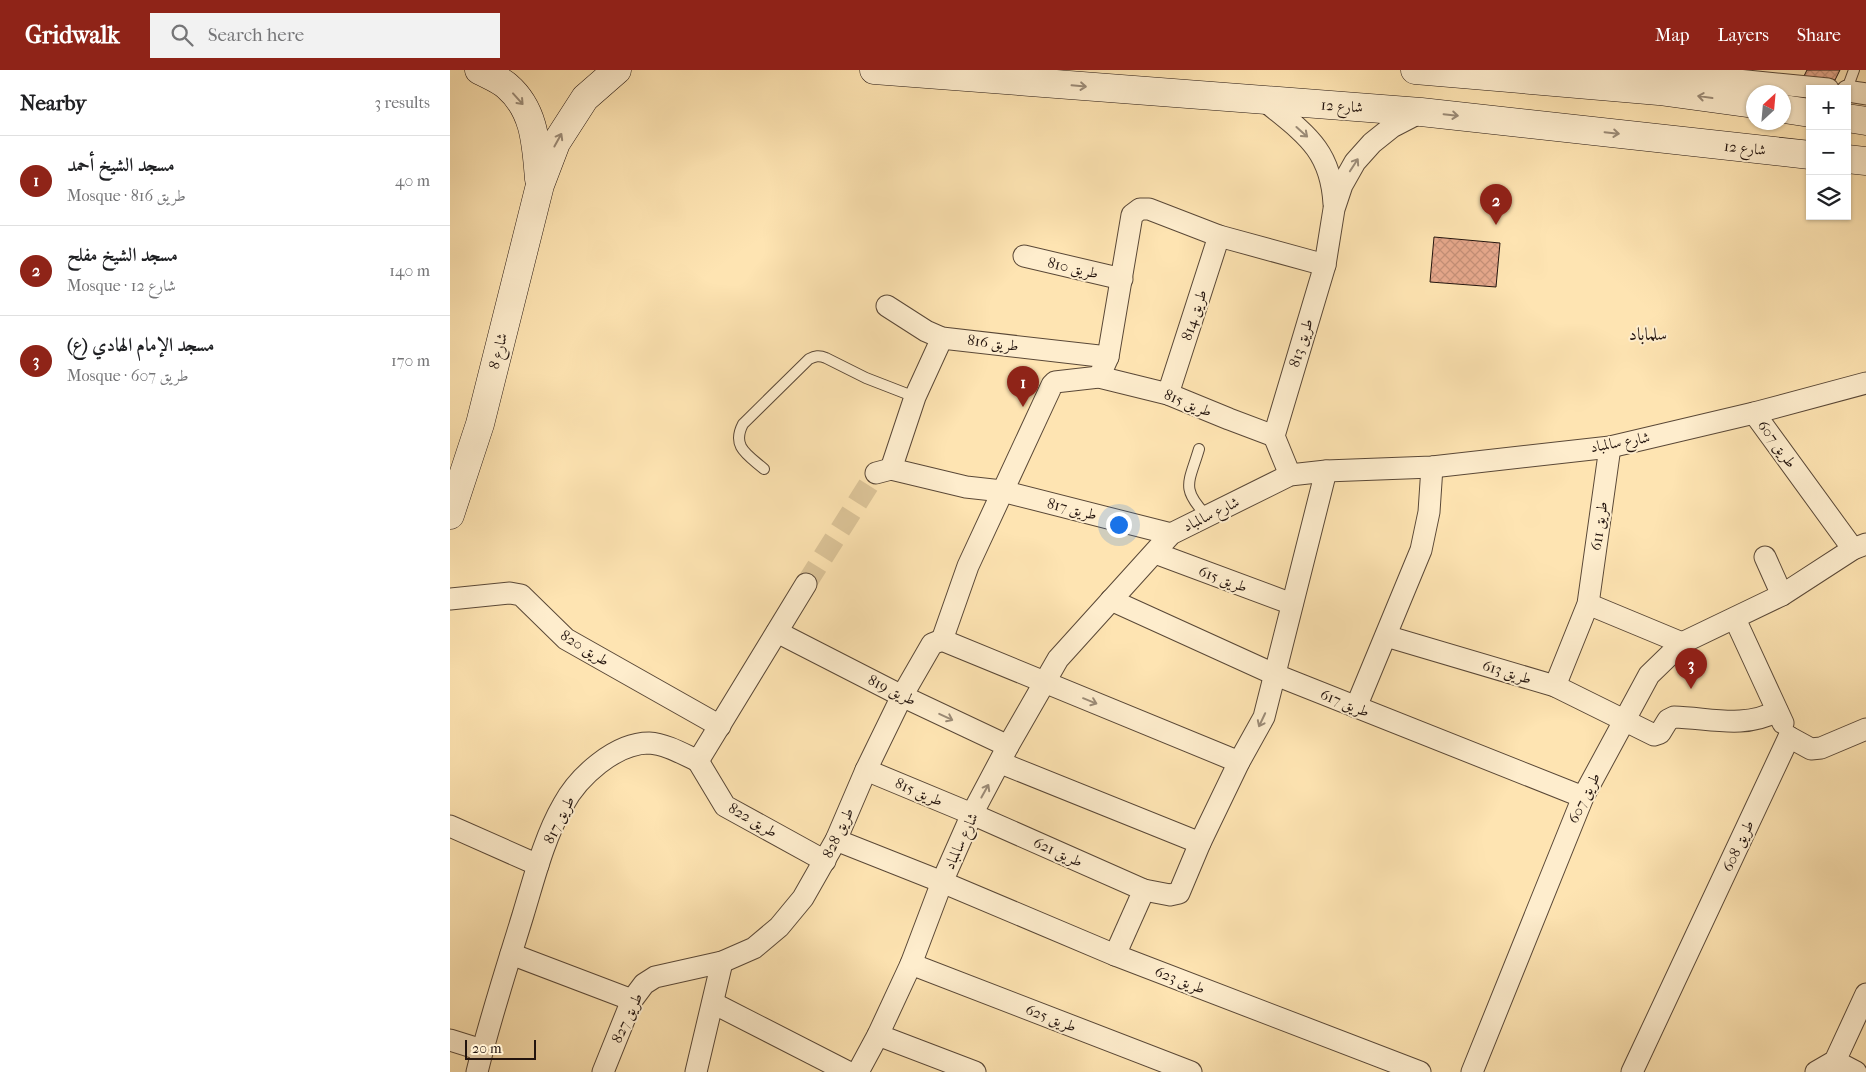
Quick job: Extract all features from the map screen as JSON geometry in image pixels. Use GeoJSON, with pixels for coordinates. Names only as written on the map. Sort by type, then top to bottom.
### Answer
{"type":"FeatureCollection","features":[{"type":"Feature","properties":{"kind":"street","name":"شارع 8"},"geometry":{"type":"LineString","coordinates":[[479,70],[506,85],[525,106],[532,125],[540,185]]}},
{"type":"Feature","properties":{"kind":"street","name":"شارع 8"},"geometry":{"type":"LineString","coordinates":[[450,516],[480,424],[540,185],[556,143],[585,98],[617,70]]}},
{"type":"Feature","properties":{"kind":"street","name":"شارع 12"},"geometry":{"type":"LineString","coordinates":[[874,70],[1421,112],[1806,155]]}},
{"type":"Feature","properties":{"kind":"street"},"geometry":{"type":"LineString","coordinates":[[1415,70],[1659,91],[1746,103]]}},
{"type":"Feature","properties":{"kind":"street"},"geometry":{"type":"LineString","coordinates":[[1573,70],[1717,74],[1806,86]]}},
{"type":"Feature","properties":{"kind":"street"},"geometry":{"type":"LineString","coordinates":[[1851,91],[1866,94]]}},
{"type":"Feature","properties":{"kind":"street","name":"طريق 813"},"geometry":{"type":"LineString","coordinates":[[1265,101],[1313,142],[1326,162],[1333,185],[1334,209]]}},
{"type":"Feature","properties":{"kind":"street"},"geometry":{"type":"LineString","coordinates":[[1791,110],[1806,112]]}},
{"type":"Feature","properties":{"kind":"street","name":"طريق 813"},"geometry":{"type":"LineString","coordinates":[[1274,436],[1325,265],[1334,209],[1342,185],[1354,162],[1372,143],[1392,127],[1421,112]]}},
{"type":"Feature","properties":{"kind":"street"},"geometry":{"type":"LineString","coordinates":[[1851,119],[1866,121]]}},
{"type":"Feature","properties":{"kind":"street"},"geometry":{"type":"LineString","coordinates":[[1851,159],[1866,161]]}},
{"type":"Feature","properties":{"kind":"street"},"geometry":{"type":"LineString","coordinates":[[1239,762],[942,640],[968,566],[1052,385],[1055,382],[1099,377],[1108,357],[1132,215],[1140,209],[1149,209],[1219,236],[1325,265]]}},
{"type":"Feature","properties":{"kind":"street","name":"طريق 814"},"geometry":{"type":"LineString","coordinates":[[1168,394],[1219,236]]}},
{"type":"Feature","properties":{"kind":"street","name":"طريق 810"},"geometry":{"type":"LineString","coordinates":[[1024,256],[1122,279]]}},
{"type":"Feature","properties":{"kind":"street","name":"طريق 816"},"geometry":{"type":"LineString","coordinates":[[887,306],[926,331],[942,338],[1108,357]]}},
{"type":"Feature","properties":{"kind":"street"},"geometry":{"type":"LineString","coordinates":[[915,397],[942,338]]}},
{"type":"Feature","properties":{"kind":"street","name":"طريق 815"},"geometry":{"type":"LineString","coordinates":[[1099,377],[1168,394],[1229,420],[1274,436]]}},
{"type":"Feature","properties":{"kind":"street","name":"شارع سالمباد"},"geometry":{"type":"LineString","coordinates":[[858,1072],[878,1035],[911,964],[942,882],[972,814],[1058,659],[1171,534],[1290,475],[1326,471],[1432,466],[1610,447],[1754,413],[1866,383]]}},
{"type":"Feature","properties":{"kind":"street","name":"طريق 817"},"geometry":{"type":"LineString","coordinates":[[915,397],[883,471],[966,487],[1002,491],[1171,534]]}},
{"type":"Feature","properties":{"kind":"street","name":"طريق 607"},"geometry":{"type":"LineString","coordinates":[[1472,1072],[1583,797],[1649,675],[1682,643],[1782,594],[1860,546],[1754,413]]}},
{"type":"Feature","properties":{"kind":"street"},"geometry":{"type":"LineString","coordinates":[[1274,436],[1290,475]]}},
{"type":"Feature","properties":{"kind":"street","name":"طريق 611"},"geometry":{"type":"LineString","coordinates":[[1555,686],[1588,604],[1610,447]]}},
{"type":"Feature","properties":{"kind":"street"},"geometry":{"type":"LineString","coordinates":[[1356,707],[1421,550],[1429,512],[1432,466]]}},
{"type":"Feature","properties":{"kind":"street"},"geometry":{"type":"LineString","coordinates":[[1200,843],[1239,762],[1264,717],[1326,471]]}},
{"type":"Feature","properties":{"kind":"street","name":"طريق 615"},"geometry":{"type":"LineString","coordinates":[[1155,553],[1292,604]]}},
{"type":"Feature","properties":{"kind":"street"},"geometry":{"type":"LineString","coordinates":[[1765,557],[1782,594]]}},
{"type":"Feature","properties":{"kind":"street"},"geometry":{"type":"LineString","coordinates":[[698,761],[806,584]]}},
{"type":"Feature","properties":{"kind":"street","name":"طريق 820"},"geometry":{"type":"LineString","coordinates":[[450,599],[510,593],[521,595],[566,639],[720,726]]}},
{"type":"Feature","properties":{"kind":"street","name":"طريق 617"},"geometry":{"type":"LineString","coordinates":[[1111,600],[1276,674],[1583,797]]}},
{"type":"Feature","properties":{"kind":"street"},"geometry":{"type":"LineString","coordinates":[[1588,604],[1682,643]]}},
{"type":"Feature","properties":{"kind":"street"},"geometry":{"type":"LineString","coordinates":[[1734,619],[1789,737],[1810,749],[1821,748],[1866,729]]}},
{"type":"Feature","properties":{"kind":"street","name":"طريق 819"},"geometry":{"type":"LineString","coordinates":[[777,632],[902,696],[1004,754],[1200,843]]}},
{"type":"Feature","properties":{"kind":"street","name":"طريق 613"},"geometry":{"type":"LineString","coordinates":[[1386,636],[1555,686],[1654,735],[1660,733],[1668,720],[1674,717],[1748,721],[1765,718],[1777,711]]}},
{"type":"Feature","properties":{"kind":"street","name":"طريق 828"},"geometry":{"type":"LineString","coordinates":[[722,962],[754,948],[779,927],[803,898],[836,840],[866,770],[902,696],[932,644],[942,640]]}},
{"type":"Feature","properties":{"kind":"street","name":"طريق 608"},"geometry":{"type":"LineString","coordinates":[[1632,1072],[1789,737]]}},
{"type":"Feature","properties":{"kind":"street","name":"طريق 817"},"geometry":{"type":"LineString","coordinates":[[477,1072],[538,865],[563,805],[579,782],[600,762],[623,749],[649,743],[674,749],[698,761]]}},
{"type":"Feature","properties":{"kind":"street","name":"طريق 822"},"geometry":{"type":"LineString","coordinates":[[698,761],[725,806],[825,862]]}},
{"type":"Feature","properties":{"kind":"street","name":"طريق 815"},"geometry":{"type":"LineString","coordinates":[[866,770],[972,814]]}},
{"type":"Feature","properties":{"kind":"street","name":"طريق 621"},"geometry":{"type":"LineString","coordinates":[[972,814],[1144,890],[1170,895],[1178,893],[1200,843]]}},
{"type":"Feature","properties":{"kind":"street"},"geometry":{"type":"LineString","coordinates":[[450,826],[538,865]]}},
{"type":"Feature","properties":{"kind":"street"},"geometry":{"type":"LineString","coordinates":[[836,840],[942,882]]}},
{"type":"Feature","properties":{"kind":"street","name":"طريق 623"},"geometry":{"type":"LineString","coordinates":[[942,882],[1115,955],[1420,1072]]}},
{"type":"Feature","properties":{"kind":"street"},"geometry":{"type":"LineString","coordinates":[[1115,955],[1144,890]]}},
{"type":"Feature","properties":{"kind":"street"},"geometry":{"type":"LineString","coordinates":[[511,954],[632,1000]]}},
{"type":"Feature","properties":{"kind":"street"},"geometry":{"type":"LineString","coordinates":[[696,1072],[722,962]]}},
{"type":"Feature","properties":{"kind":"street","name":"طريق 827"},"geometry":{"type":"LineString","coordinates":[[603,1072],[632,1000],[644,984],[655,977],[722,962]]}},
{"type":"Feature","properties":{"kind":"street","name":"طريق 625"},"geometry":{"type":"LineString","coordinates":[[911,964],[1191,1072]]}},
{"type":"Feature","properties":{"kind":"street"},"geometry":{"type":"LineString","coordinates":[[1816,1072],[1835,1061],[1866,994]]}},
{"type":"Feature","properties":{"kind":"street"},"geometry":{"type":"LineString","coordinates":[[713,1003],[848,1072]]}},
{"type":"Feature","properties":{"kind":"street"},"geometry":{"type":"LineString","coordinates":[[878,1035],[975,1072]]}},
{"type":"Feature","properties":{"kind":"street"},"geometry":{"type":"LineString","coordinates":[[450,1040],[482,1050]]}},
{"type":"Feature","properties":{"kind":"street"},"geometry":{"type":"LineString","coordinates":[[1835,1061],[1856,1072]]}},
{"type":"Feature","properties":{"kind":"lane"},"geometry":{"type":"LineString","coordinates":[[1849,85],[1854,70]]}},
{"type":"Feature","properties":{"kind":"lane"},"geometry":{"type":"LineString","coordinates":[[764,469],[741,448],[738,440],[739,432],[743,424],[809,359],[820,356],[866,378],[915,397]]}},
{"type":"Feature","properties":{"kind":"lane"},"geometry":{"type":"LineString","coordinates":[[1199,449],[1188,486],[1194,503],[1207,516]]}},
{"type":"Feature","properties":{"kind":"building"},"geometry":{"type":"Polygon","coordinates":[[[1807,70],[1840,70],[1835,80],[1803,78],[1807,70]]]}},
{"type":"Feature","properties":{"kind":"building"},"geometry":{"type":"Polygon","coordinates":[[[1434,237],[1500,243],[1496,287],[1430,282],[1434,237]]]}},
{"type":"Feature","properties":{"kind":"tunnel"},"geometry":{"type":"LineString","coordinates":[[806,584],[876,473]]}},
{"type":"Feature","properties":{"kind":"place","name":"مسجد الشيخ مفلح"},"geometry":{"type":"Point","coordinates":[1496,225]}},
{"type":"Feature","properties":{"kind":"place","name":"مسجد الشيخ أحمد"},"geometry":{"type":"Point","coordinates":[1023,407]}},
{"type":"Feature","properties":{"kind":"place","name":"مسجد الإمام الهادي (ع)"},"geometry":{"type":"Point","coordinates":[1691,689]}},
{"type":"Feature","properties":{"kind":"district","name":"سلماباد"},"geometry":{"type":"Point","coordinates":[1648,334]}}]}
